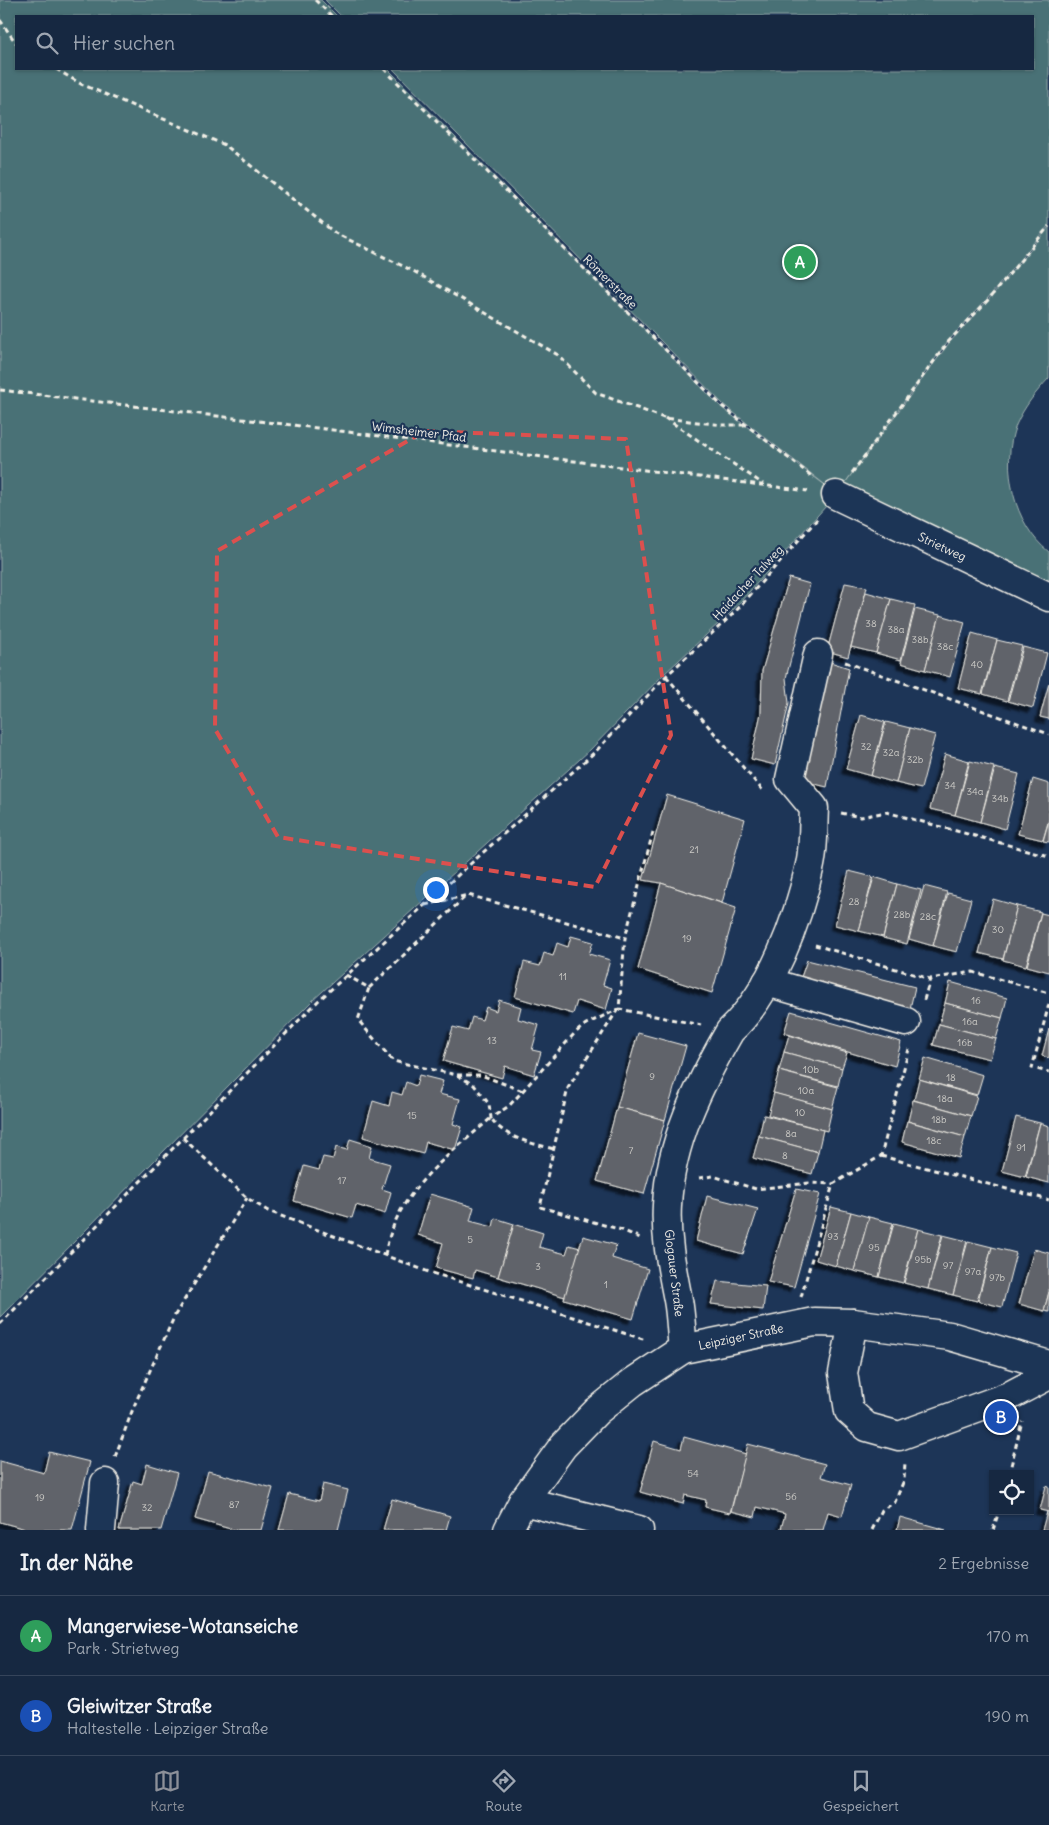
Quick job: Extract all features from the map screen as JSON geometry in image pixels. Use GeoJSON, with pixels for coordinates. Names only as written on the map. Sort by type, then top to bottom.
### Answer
{"type":"FeatureCollection","features":[{"type":"Feature","properties":{"kind":"street","name":"Strietweg"},"geometry":{"type":"LineString","coordinates":[[836,495],[1049,597]]}},
{"type":"Feature","properties":{"kind":"street"},"geometry":{"type":"LineString","coordinates":[[814,808],[790,780],[818,654]]}},
{"type":"Feature","properties":{"kind":"street","name":"Glogauer Straße"},"geometry":{"type":"LineString","coordinates":[[683,1349],[679,1301],[670,1256],[667,1206],[670,1181],[687,1112],[730,1031],[738,1024],[767,982],[788,937],[811,864],[814,808]]}},
{"type":"Feature","properties":{"kind":"street"},"geometry":{"type":"LineString","coordinates":[[767,982],[913,1025]]}},
{"type":"Feature","properties":{"kind":"street","name":"Leipziger Straße"},"geometry":{"type":"LineString","coordinates":[[508,1530],[523,1501],[563,1446],[597,1411],[633,1382],[683,1349],[814,1322],[853,1323],[950,1336],[1043,1374]]}},
{"type":"Feature","properties":{"kind":"street"},"geometry":{"type":"LineString","coordinates":[[853,1323],[842,1373],[849,1411],[867,1427],[899,1436],[1009,1396],[1043,1374]]}},
{"type":"Feature","properties":{"kind":"street"},"geometry":{"type":"LineString","coordinates":[[101,1530],[105,1483]]}},
{"type":"Feature","properties":{"kind":"street"},"geometry":{"type":"LineString","coordinates":[[523,1501],[639,1530]]}},
{"type":"Feature","properties":{"kind":"path"},"geometry":{"type":"LineString","coordinates":[[316,0],[331,15]]}},
{"type":"Feature","properties":{"kind":"path"},"geometry":{"type":"LineString","coordinates":[[0,20],[15,42]]}},
{"type":"Feature","properties":{"kind":"path"},"geometry":{"type":"LineString","coordinates":[[58,70],[81,84],[225,145],[335,233],[415,272],[550,350],[558,355],[596,393],[664,418],[723,425],[746,425]]}},
{"type":"Feature","properties":{"kind":"path","name":"Römerstraße"},"geometry":{"type":"LineString","coordinates":[[385,70],[722,406],[836,495]]}},
{"type":"Feature","properties":{"kind":"path","name":"Haidacher Talweg"},"geometry":{"type":"LineString","coordinates":[[0,1324],[318,1000],[596,750],[666,676],[735,612],[792,549],[836,495],[948,342],[988,300],[1049,226]]}},
{"type":"Feature","properties":{"kind":"path","name":"Wimsheimer Pfad"},"geometry":{"type":"LineString","coordinates":[[0,390],[317,428],[836,495]]}},
{"type":"Feature","properties":{"kind":"path"},"geometry":{"type":"LineString","coordinates":[[664,418],[766,486]]}},
{"type":"Feature","properties":{"kind":"path"},"geometry":{"type":"LineString","coordinates":[[854,664],[924,692],[995,713],[1049,734]]}},
{"type":"Feature","properties":{"kind":"path"},"geometry":{"type":"LineString","coordinates":[[666,676],[768,797]]}},
{"type":"Feature","properties":{"kind":"path"},"geometry":{"type":"LineString","coordinates":[[814,808],[861,817],[886,812],[1049,856]]}},
{"type":"Feature","properties":{"kind":"path"},"geometry":{"type":"LineString","coordinates":[[653,832],[625,938],[619,1009],[568,1088],[540,1207],[622,1230],[649,1242],[670,1256]]}},
{"type":"Feature","properties":{"kind":"path"},"geometry":{"type":"LineString","coordinates":[[468,895],[369,988],[358,1020],[393,1061],[435,1072],[481,1075],[522,1091]]}},
{"type":"Feature","properties":{"kind":"path"},"geometry":{"type":"LineString","coordinates":[[424,906],[468,895],[625,938]]}},
{"type":"Feature","properties":{"kind":"path"},"geometry":{"type":"LineString","coordinates":[[788,937],[930,979],[973,972],[1049,993]]}},
{"type":"Feature","properties":{"kind":"path"},"geometry":{"type":"LineString","coordinates":[[346,975],[369,988]]}},
{"type":"Feature","properties":{"kind":"path"},"geometry":{"type":"LineString","coordinates":[[881,1156],[913,1025],[930,979]]}},
{"type":"Feature","properties":{"kind":"path"},"geometry":{"type":"LineString","coordinates":[[1049,1004],[1032,1068],[1049,1072]]}},
{"type":"Feature","properties":{"kind":"path"},"geometry":{"type":"LineString","coordinates":[[385,1255],[397,1217],[418,1183],[491,1118],[509,1106],[575,1033],[586,1024],[619,1009],[730,1031]]}},
{"type":"Feature","properties":{"kind":"path"},"geometry":{"type":"LineString","coordinates":[[457,1074],[474,1085],[489,1104],[491,1118],[497,1127],[524,1141],[554,1149]]}},
{"type":"Feature","properties":{"kind":"path"},"geometry":{"type":"LineString","coordinates":[[183,1138],[247,1198],[268,1210],[478,1288],[683,1349]]}},
{"type":"Feature","properties":{"kind":"path"},"geometry":{"type":"LineString","coordinates":[[670,1181],[712,1176],[756,1189],[810,1183],[833,1184],[881,1156],[1049,1200]]}},
{"type":"Feature","properties":{"kind":"path"},"geometry":{"type":"LineString","coordinates":[[792,1326],[833,1184]]}},
{"type":"Feature","properties":{"kind":"path"},"geometry":{"type":"LineString","coordinates":[[105,1483],[134,1406],[175,1316],[247,1198]]}},
{"type":"Feature","properties":{"kind":"path"},"geometry":{"type":"LineString","coordinates":[[1010,1470],[1043,1374]]}},
{"type":"Feature","properties":{"kind":"path"},"geometry":{"type":"LineString","coordinates":[[872,1530],[882,1510],[895,1502],[904,1480],[905,1458],[899,1436]]}},
{"type":"Feature","properties":{"kind":"path"},"geometry":{"type":"LineString","coordinates":[[993,1530],[998,1515]]}},
{"type":"Feature","properties":{"kind":"highlighted area"},"geometry":{"type":"Polygon","coordinates":[[[425,431],[626,439],[671,735],[595,887],[278,837],[215,729],[217,551],[425,431]]]}},
{"type":"Feature","properties":{"kind":"green space"},"geometry":{"type":"Polygon","coordinates":[[[0,0],[321,0],[336,15],[15,15],[15,70],[389,70],[722,408],[833,491],[724,405],[394,70],[1034,70],[1034,15],[340,15],[325,0],[1049,0],[1049,225],[987,299],[948,341],[837,494],[949,343],[988,300],[1049,227],[1049,378],[1019,418],[1011,441],[1009,458],[1013,494],[1019,511],[1027,527],[1049,552],[1049,594],[835,496],[733,610],[664,674],[590,750],[312,1001],[0,1317],[0,0]]]}},
{"type":"Feature","properties":{"kind":"building"},"geometry":{"type":"Polygon","coordinates":[[[789,578],[810,584],[786,678],[789,703],[775,765],[751,759],[761,713],[762,671],[789,578]]]}},
{"type":"Feature","properties":{"kind":"building"},"geometry":{"type":"Polygon","coordinates":[[[845,583],[867,587],[848,657],[827,651],[845,583]]]}},
{"type":"Feature","properties":{"kind":"building"},"geometry":{"type":"Polygon","coordinates":[[[866,592],[891,599],[876,653],[851,647],[866,592]]]}},
{"type":"Feature","properties":{"kind":"building"},"geometry":{"type":"Polygon","coordinates":[[[891,599],[915,605],[901,660],[876,653],[891,599]]]}},
{"type":"Feature","properties":{"kind":"building"},"geometry":{"type":"Polygon","coordinates":[[[915,609],[940,615],[925,670],[901,663],[915,609]]]}},
{"type":"Feature","properties":{"kind":"building"},"geometry":{"type":"Polygon","coordinates":[[[940,615],[965,622],[950,677],[925,670],[940,615]]]}},
{"type":"Feature","properties":{"kind":"building"},"geometry":{"type":"Polygon","coordinates":[[[972,633],[997,640],[982,694],[958,688],[972,633]]]}},
{"type":"Feature","properties":{"kind":"building"},"geometry":{"type":"Polygon","coordinates":[[[997,640],[1022,646],[1007,701],[983,694],[997,640]]]}},
{"type":"Feature","properties":{"kind":"building"},"geometry":{"type":"Polygon","coordinates":[[[1023,647],[1047,653],[1033,708],[1008,701],[1023,647]]]}},
{"type":"Feature","properties":{"kind":"building"},"geometry":{"type":"Polygon","coordinates":[[[824,660],[849,668],[827,787],[803,781],[824,660]]]}},
{"type":"Feature","properties":{"kind":"building"},"geometry":{"type":"Polygon","coordinates":[[[1049,683],[1049,719],[1040,717],[1049,683]]]}},
{"type":"Feature","properties":{"kind":"building"},"geometry":{"type":"Polygon","coordinates":[[[861,715],[885,722],[871,776],[846,769],[861,715]]]}},
{"type":"Feature","properties":{"kind":"building"},"geometry":{"type":"Polygon","coordinates":[[[886,722],[910,728],[896,783],[871,776],[886,722]]]}},
{"type":"Feature","properties":{"kind":"building"},"geometry":{"type":"Polygon","coordinates":[[[910,728],[935,735],[921,789],[896,783],[910,728]]]}},
{"type":"Feature","properties":{"kind":"building"},"geometry":{"type":"Polygon","coordinates":[[[945,754],[969,761],[955,815],[930,809],[945,754]]]}},
{"type":"Feature","properties":{"kind":"building"},"geometry":{"type":"Polygon","coordinates":[[[970,761],[994,767],[980,822],[955,815],[970,761]]]}},
{"type":"Feature","properties":{"kind":"building"},"geometry":{"type":"Polygon","coordinates":[[[995,768],[1019,774],[1005,829],[980,822],[995,768]]]}},
{"type":"Feature","properties":{"kind":"building"},"geometry":{"type":"Polygon","coordinates":[[[1033,779],[1049,784],[1049,819],[1043,840],[1018,834],[1033,779]]]}},
{"type":"Feature","properties":{"kind":"building"},"geometry":{"type":"Polygon","coordinates":[[[667,795],[745,819],[722,903],[661,883],[643,880],[667,795]]]}},
{"type":"Feature","properties":{"kind":"building"},"geometry":{"type":"Polygon","coordinates":[[[1049,820],[1049,842],[1043,841],[1049,820]]]}},
{"type":"Feature","properties":{"kind":"building"},"geometry":{"type":"Polygon","coordinates":[[[849,871],[873,877],[859,931],[835,925],[849,871]]]}},
{"type":"Feature","properties":{"kind":"building"},"geometry":{"type":"Polygon","coordinates":[[[874,877],[897,884],[883,937],[859,931],[874,877]]]}},
{"type":"Feature","properties":{"kind":"building"},"geometry":{"type":"Polygon","coordinates":[[[661,883],[736,908],[712,993],[638,969],[661,883]]]}},
{"type":"Feature","properties":{"kind":"building"},"geometry":{"type":"Polygon","coordinates":[[[897,884],[921,890],[907,944],[883,938],[897,884]]]}},
{"type":"Feature","properties":{"kind":"building"},"geometry":{"type":"Polygon","coordinates":[[[924,886],[947,892],[933,946],[909,939],[924,886]]]}},
{"type":"Feature","properties":{"kind":"building"},"geometry":{"type":"Polygon","coordinates":[[[948,893],[971,899],[957,952],[933,946],[948,893]]]}},
{"type":"Feature","properties":{"kind":"building"},"geometry":{"type":"Polygon","coordinates":[[[993,899],[1017,906],[1003,959],[979,953],[993,899]]]}},
{"type":"Feature","properties":{"kind":"building"},"geometry":{"type":"Polygon","coordinates":[[[1017,906],[1041,912],[1026,966],[1003,960],[1017,906]]]}},
{"type":"Feature","properties":{"kind":"building"},"geometry":{"type":"Polygon","coordinates":[[[1041,913],[1049,915],[1049,972],[1027,966],[1041,913]]]}},
{"type":"Feature","properties":{"kind":"building"},"geometry":{"type":"Polygon","coordinates":[[[571,936],[593,942],[589,954],[610,960],[603,985],[612,988],[606,1010],[577,1001],[573,1014],[515,997],[524,962],[540,966],[544,953],[553,956],[557,943],[568,947],[571,936]]]}},
{"type":"Feature","properties":{"kind":"building"},"geometry":{"type":"Polygon","coordinates":[[[807,960],[915,987],[909,1013],[799,983],[807,960]]]}},
{"type":"Feature","properties":{"kind":"building"},"geometry":{"type":"Polygon","coordinates":[[[950,982],[1007,998],[1002,1018],[945,1003],[950,982]]]}},
{"type":"Feature","properties":{"kind":"building"},"geometry":{"type":"Polygon","coordinates":[[[499,1000],[521,1007],[518,1019],[539,1025],[532,1050],[541,1052],[534,1075],[505,1066],[502,1078],[443,1061],[453,1027],[468,1031],[472,1017],[482,1020],[486,1007],[496,1011],[499,1000]]]}},
{"type":"Feature","properties":{"kind":"building"},"geometry":{"type":"Polygon","coordinates":[[[945,1003],[1002,1018],[996,1039],[939,1024],[945,1003]]]}},
{"type":"Feature","properties":{"kind":"building"},"geometry":{"type":"Polygon","coordinates":[[[791,1011],[901,1042],[895,1066],[784,1033],[791,1011]]]}},
{"type":"Feature","properties":{"kind":"building"},"geometry":{"type":"Polygon","coordinates":[[[939,1024],[996,1039],[990,1059],[933,1045],[939,1024]]]}},
{"type":"Feature","properties":{"kind":"building"},"geometry":{"type":"Polygon","coordinates":[[[1049,1029],[1049,1058],[1042,1056],[1049,1029]]]}},
{"type":"Feature","properties":{"kind":"building"},"geometry":{"type":"Polygon","coordinates":[[[638,1033],[686,1046],[665,1120],[617,1107],[638,1033]]]}},
{"type":"Feature","properties":{"kind":"building"},"geometry":{"type":"Polygon","coordinates":[[[789,1035],[847,1053],[842,1068],[784,1052],[789,1035]]]}},
{"type":"Feature","properties":{"kind":"building"},"geometry":{"type":"Polygon","coordinates":[[[784,1052],[842,1068],[838,1086],[779,1071],[784,1052]]]}},
{"type":"Feature","properties":{"kind":"building"},"geometry":{"type":"Polygon","coordinates":[[[925,1058],[983,1075],[977,1095],[919,1079],[925,1058]]]}},
{"type":"Feature","properties":{"kind":"building"},"geometry":{"type":"Polygon","coordinates":[[[779,1071],[838,1087],[832,1109],[773,1093],[779,1071]]]}},
{"type":"Feature","properties":{"kind":"building"},"geometry":{"type":"Polygon","coordinates":[[[419,1075],[443,1081],[439,1094],[460,1099],[453,1124],[462,1127],[455,1150],[426,1142],[423,1154],[363,1137],[373,1101],[389,1106],[392,1092],[402,1095],[406,1082],[416,1086],[419,1075]]]}},
{"type":"Feature","properties":{"kind":"building"},"geometry":{"type":"Polygon","coordinates":[[[919,1079],[977,1096],[971,1116],[914,1100],[919,1079]]]}},
{"type":"Feature","properties":{"kind":"building"},"geometry":{"type":"Polygon","coordinates":[[[774,1093],[832,1109],[827,1131],[768,1115],[774,1093]]]}},
{"type":"Feature","properties":{"kind":"building"},"geometry":{"type":"Polygon","coordinates":[[[913,1100],[971,1116],[965,1137],[908,1121],[913,1100]]]}},
{"type":"Feature","properties":{"kind":"building"},"geometry":{"type":"Polygon","coordinates":[[[617,1107],[665,1120],[644,1194],[597,1181],[617,1107]]]}},
{"type":"Feature","properties":{"kind":"building"},"geometry":{"type":"Polygon","coordinates":[[[764,1115],[823,1130],[818,1152],[759,1136],[764,1115]]]}},
{"type":"Feature","properties":{"kind":"building"},"geometry":{"type":"Polygon","coordinates":[[[1016,1117],[1040,1123],[1025,1177],[1002,1171],[1016,1117]]]}},
{"type":"Feature","properties":{"kind":"building"},"geometry":{"type":"Polygon","coordinates":[[[907,1121],[965,1137],[959,1158],[902,1142],[907,1121]]]}},
{"type":"Feature","properties":{"kind":"building"},"geometry":{"type":"Polygon","coordinates":[[[1040,1123],[1049,1126],[1049,1183],[1026,1177],[1040,1123]]]}},
{"type":"Feature","properties":{"kind":"building"},"geometry":{"type":"Polygon","coordinates":[[[759,1136],[818,1152],[812,1174],[753,1158],[759,1136]]]}},
{"type":"Feature","properties":{"kind":"building"},"geometry":{"type":"Polygon","coordinates":[[[350,1139],[372,1146],[369,1158],[390,1164],[382,1189],[391,1192],[385,1214],[356,1205],[352,1218],[294,1201],[304,1166],[319,1170],[323,1157],[333,1159],[336,1147],[347,1150],[350,1139]]]}},
{"type":"Feature","properties":{"kind":"building"},"geometry":{"type":"Polygon","coordinates":[[[796,1189],[820,1194],[794,1287],[768,1282],[796,1189]]]}},
{"type":"Feature","properties":{"kind":"building"},"geometry":{"type":"Polygon","coordinates":[[[430,1194],[474,1207],[470,1221],[493,1227],[495,1218],[514,1224],[498,1277],[475,1270],[473,1278],[436,1268],[443,1243],[418,1235],[430,1194]]]}},
{"type":"Feature","properties":{"kind":"building"},"geometry":{"type":"Polygon","coordinates":[[[707,1196],[758,1209],[743,1254],[696,1241],[707,1196]]]}},
{"type":"Feature","properties":{"kind":"building"},"geometry":{"type":"Polygon","coordinates":[[[831,1207],[851,1212],[836,1266],[816,1260],[831,1207]]]}},
{"type":"Feature","properties":{"kind":"building"},"geometry":{"type":"Polygon","coordinates":[[[851,1212],[869,1217],[854,1271],[836,1266],[851,1212]]]}},
{"type":"Feature","properties":{"kind":"building"},"geometry":{"type":"Polygon","coordinates":[[[869,1217],[893,1223],[879,1277],[854,1271],[869,1217]]]}},
{"type":"Feature","properties":{"kind":"building"},"geometry":{"type":"Polygon","coordinates":[[[894,1223],[918,1229],[903,1283],[879,1277],[894,1223]]]}},
{"type":"Feature","properties":{"kind":"building"},"geometry":{"type":"Polygon","coordinates":[[[514,1224],[543,1233],[539,1247],[566,1254],[569,1245],[580,1248],[565,1297],[498,1277],[514,1224]]]}},
{"type":"Feature","properties":{"kind":"building"},"geometry":{"type":"Polygon","coordinates":[[[918,1229],[942,1235],[928,1289],[904,1283],[918,1229]]]}},
{"type":"Feature","properties":{"kind":"building"},"geometry":{"type":"Polygon","coordinates":[[[943,1235],[967,1241],[953,1295],[928,1289],[943,1235]]]}},
{"type":"Feature","properties":{"kind":"building"},"geometry":{"type":"Polygon","coordinates":[[[583,1236],[616,1245],[612,1258],[648,1269],[633,1319],[564,1299],[583,1236]]]}},
{"type":"Feature","properties":{"kind":"building"},"geometry":{"type":"Polygon","coordinates":[[[968,1241],[992,1247],[977,1301],[953,1295],[968,1241]]]}},
{"type":"Feature","properties":{"kind":"building"},"geometry":{"type":"Polygon","coordinates":[[[992,1247],[1016,1253],[1002,1307],[978,1301],[992,1247]]]}},
{"type":"Feature","properties":{"kind":"building"},"geometry":{"type":"Polygon","coordinates":[[[1034,1249],[1049,1253],[1049,1292],[1044,1311],[1019,1304],[1034,1249]]]}},
{"type":"Feature","properties":{"kind":"building"},"geometry":{"type":"Polygon","coordinates":[[[717,1281],[766,1286],[763,1310],[711,1304],[717,1281]]]}},
{"type":"Feature","properties":{"kind":"building"},"geometry":{"type":"Polygon","coordinates":[[[1049,1292],[1049,1312],[1044,1311],[1049,1292]]]}},
{"type":"Feature","properties":{"kind":"building"},"geometry":{"type":"Polygon","coordinates":[[[684,1437],[746,1454],[730,1513],[705,1507],[706,1500],[685,1495],[683,1504],[640,1492],[654,1441],[681,1449],[684,1437]]]}},
{"type":"Feature","properties":{"kind":"building"},"geometry":{"type":"Polygon","coordinates":[[[748,1444],[825,1464],[821,1477],[851,1485],[842,1516],[828,1512],[823,1530],[786,1530],[781,1529],[785,1514],[757,1507],[755,1517],[731,1511],[748,1444]]]}},
{"type":"Feature","properties":{"kind":"building"},"geometry":{"type":"Polygon","coordinates":[[[49,1452],[90,1462],[72,1530],[29,1530],[0,1522],[0,1461],[44,1473],[49,1452]]]}},
{"type":"Feature","properties":{"kind":"building"},"geometry":{"type":"Polygon","coordinates":[[[147,1464],[177,1473],[161,1530],[119,1530],[133,1481],[142,1484],[147,1464]]]}},
{"type":"Feature","properties":{"kind":"building"},"geometry":{"type":"Polygon","coordinates":[[[208,1471],[273,1488],[261,1530],[234,1530],[195,1519],[208,1471]]]}},
{"type":"Feature","properties":{"kind":"building"},"geometry":{"type":"Polygon","coordinates":[[[323,1484],[348,1490],[338,1530],[279,1530],[289,1494],[319,1501],[323,1484]]]}},
{"type":"Feature","properties":{"kind":"building"},"geometry":{"type":"Polygon","coordinates":[[[1046,1486],[1049,1487],[1049,1512],[1040,1510],[1046,1486]]]}},
{"type":"Feature","properties":{"kind":"building"},"geometry":{"type":"Polygon","coordinates":[[[392,1499],[450,1516],[446,1530],[383,1530],[392,1499]]]}},
{"type":"Feature","properties":{"kind":"building"},"geometry":{"type":"Polygon","coordinates":[[[1047,1512],[1049,1530],[1042,1530],[1047,1512]]]}},
{"type":"Feature","properties":{"kind":"building"},"geometry":{"type":"Polygon","coordinates":[[[900,1517],[946,1530],[897,1530],[900,1517]]]}},
{"type":"Feature","properties":{"kind":"place","name":"Mangerwiese-Wotanseiche"},"geometry":{"type":"Point","coordinates":[800,262]}},
{"type":"Feature","properties":{"kind":"place","name":"Gleiwitzer Straße"},"geometry":{"type":"Point","coordinates":[1001,1417]}}]}
